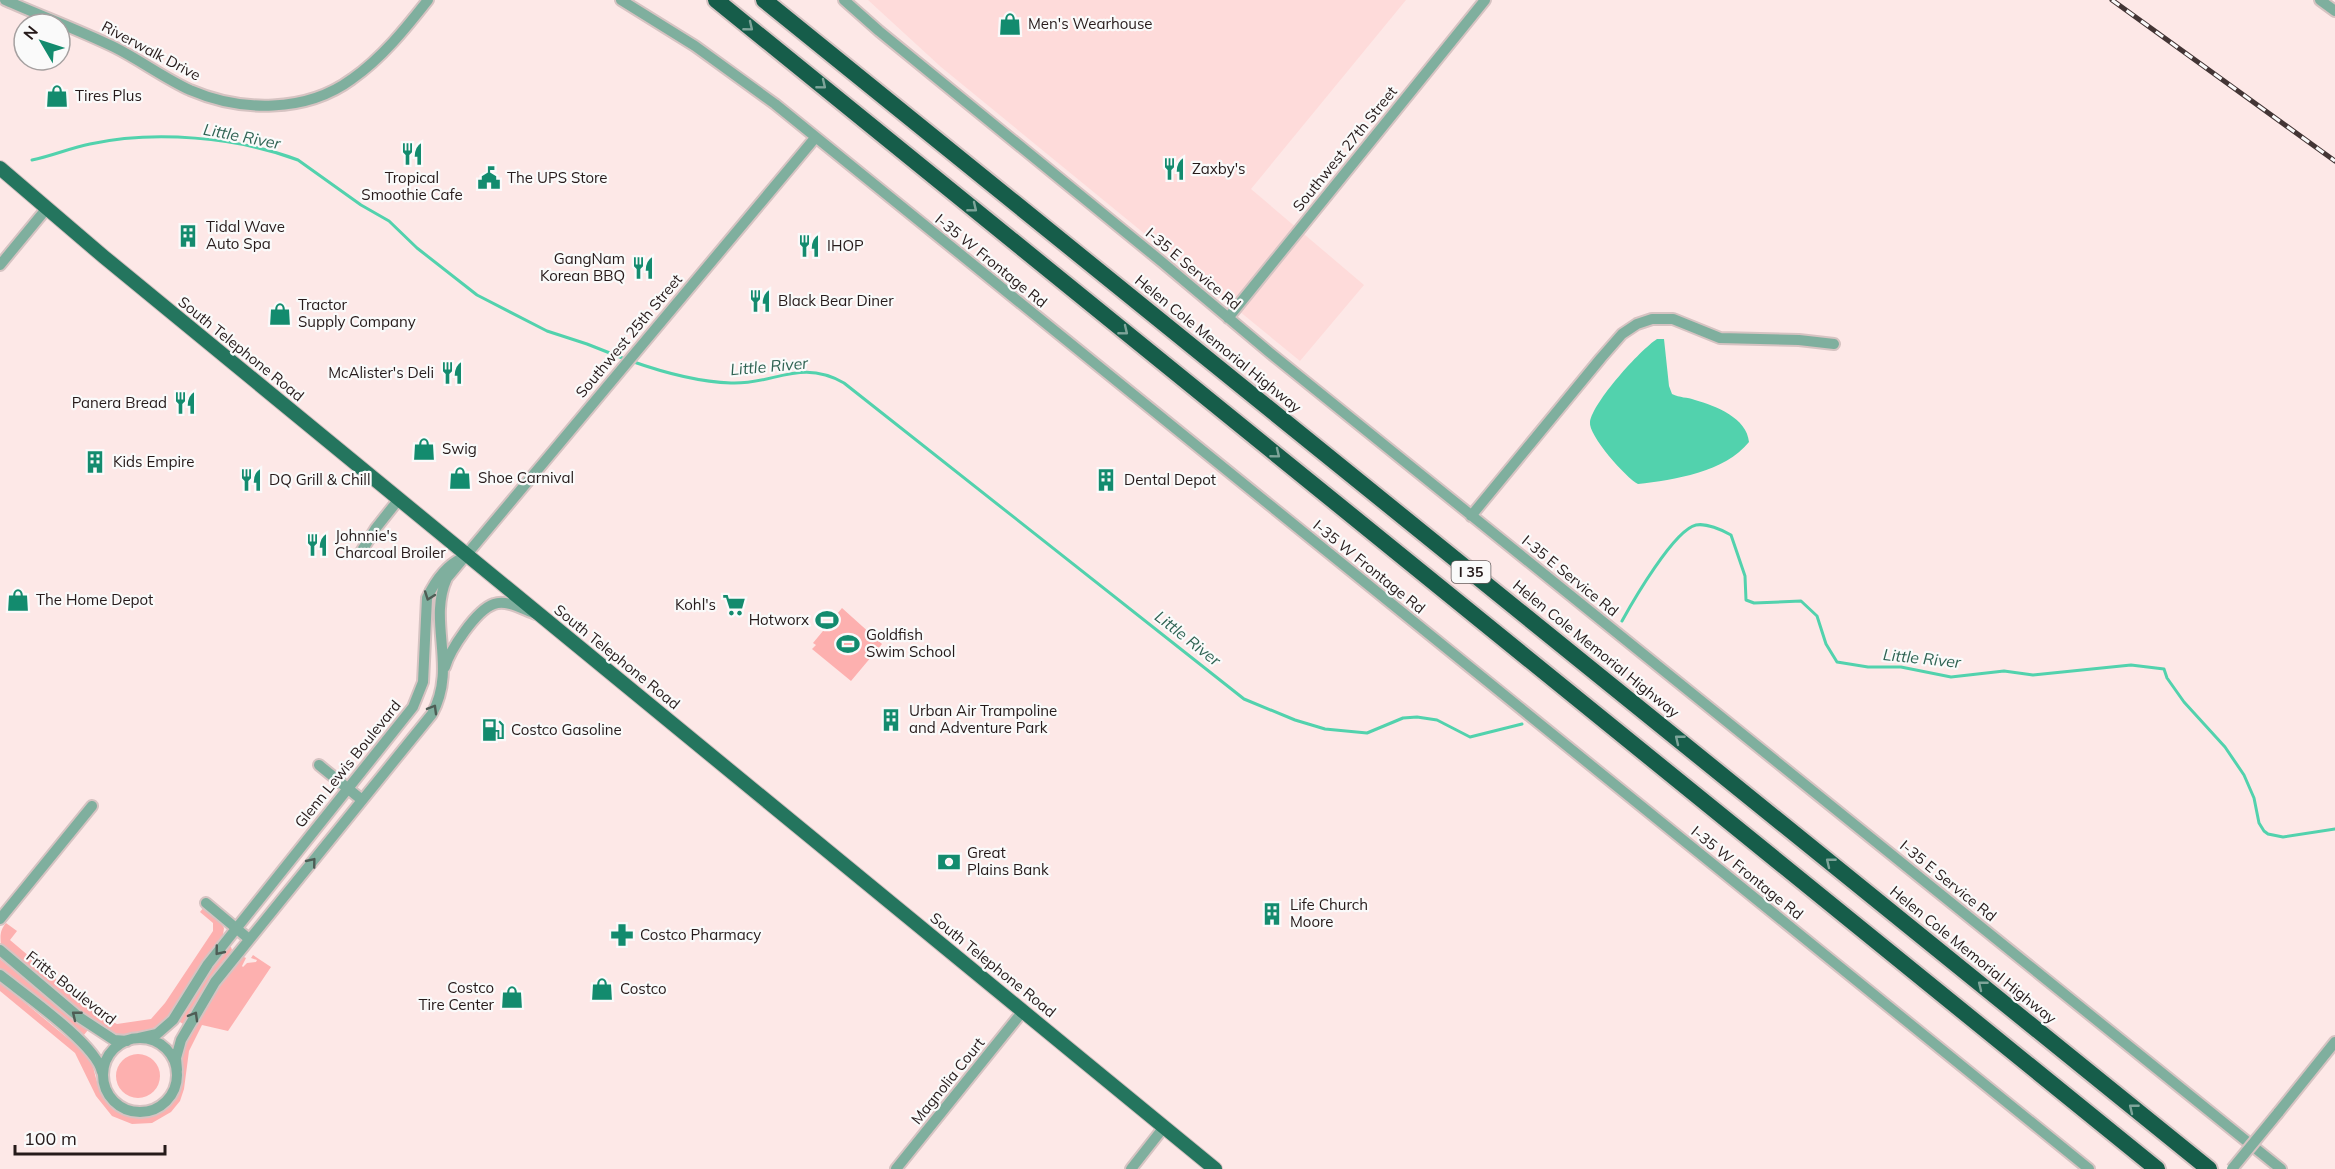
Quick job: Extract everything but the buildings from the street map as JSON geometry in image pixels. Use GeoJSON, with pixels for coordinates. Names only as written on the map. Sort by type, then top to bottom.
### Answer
{"type":"FeatureCollection","features":[{"type":"Feature","properties":{"kind":"highway","name":"Helen Cole Memorial Highway"},"geometry":{"type":"LineString","coordinates":[[764,0],[2209,1169]]}},
{"type":"Feature","properties":{"kind":"highway","name":"I 35"},"geometry":{"type":"LineString","coordinates":[[717,2],[2157,1169]]}},
{"type":"Feature","properties":{"kind":"main road","name":"South Telephone Road"},"geometry":{"type":"LineString","coordinates":[[0,168],[112,264],[1215,1169]]}},
{"type":"Feature","properties":{"kind":"street","name":"Riverwalk Drive"},"geometry":{"type":"LineString","coordinates":[[5,0],[56,20],[116,48],[192,90],[224,101],[267,106],[286,105],[311,99],[353,79],[386,48],[428,0]]}},
{"type":"Feature","properties":{"kind":"street","name":"I-35 W Frontage Rd"},"geometry":{"type":"LineString","coordinates":[[621,0],[695,46],[775,104],[2089,1169]]}},
{"type":"Feature","properties":{"kind":"street","name":"I-35 E Service Rd"},"geometry":{"type":"LineString","coordinates":[[844,0],[879,32],[1471,516],[2281,1169]]}},
{"type":"Feature","properties":{"kind":"street","name":"Southwest 27th Street"},"geometry":{"type":"LineString","coordinates":[[1228,318],[1485,0]]}},
{"type":"Feature","properties":{"kind":"street"},"geometry":{"type":"LineString","coordinates":[[2320,0],[2335,11]]}},
{"type":"Feature","properties":{"kind":"street","name":"Southwest 25th Street"},"geometry":{"type":"LineString","coordinates":[[468,555],[815,138]]}},
{"type":"Feature","properties":{"kind":"street"},"geometry":{"type":"LineString","coordinates":[[0,265],[47,208]]}},
{"type":"Feature","properties":{"kind":"street"},"geometry":{"type":"LineString","coordinates":[[1471,516],[1601,358],[1622,334],[1637,324],[1652,319],[1672,319],[1720,338],[1799,340],[1834,344]]}},
{"type":"Feature","properties":{"kind":"street"},"geometry":{"type":"LineString","coordinates":[[361,552],[399,499]]}},
{"type":"Feature","properties":{"kind":"street"},"geometry":{"type":"LineString","coordinates":[[0,975],[81,1042],[100,1063],[103,1085],[108,1096],[123,1108],[140,1113],[153,1111],[164,1104],[172,1095],[177,1083],[177,1050],[215,982],[432,714],[442,689],[441,593],[447,578],[468,555]]}},
{"type":"Feature","properties":{"kind":"street","name":"Glenn Lewis Boulevard"},"geometry":{"type":"LineString","coordinates":[[139,1038],[157,1034],[173,1020],[208,964],[414,707],[423,682],[427,598],[432,586],[450,564],[468,555]]}},
{"type":"Feature","properties":{"kind":"street"},"geometry":{"type":"LineString","coordinates":[[443,673],[448,656],[461,637],[481,612],[495,603],[510,604],[542,617]]}},
{"type":"Feature","properties":{"kind":"street"},"geometry":{"type":"LineString","coordinates":[[319,765],[362,801]]}},
{"type":"Feature","properties":{"kind":"street"},"geometry":{"type":"LineString","coordinates":[[0,919],[92,806]]}},
{"type":"Feature","properties":{"kind":"street"},"geometry":{"type":"LineString","coordinates":[[206,903],[249,939]]}},
{"type":"Feature","properties":{"kind":"street","name":"Fritts Boulevard"},"geometry":{"type":"LineString","coordinates":[[0,950],[86,1022],[114,1040],[127,1041]]}},
{"type":"Feature","properties":{"kind":"street","name":"Magnolia Court"},"geometry":{"type":"LineString","coordinates":[[896,1169],[1023,1011]]}},
{"type":"Feature","properties":{"kind":"street"},"geometry":{"type":"LineString","coordinates":[[102,1072],[113,1050],[127,1041],[139,1038],[149,1039],[166,1048],[177,1071]]}},
{"type":"Feature","properties":{"kind":"street"},"geometry":{"type":"LineString","coordinates":[[2232,1169],[2335,1042]]}},
{"type":"Feature","properties":{"kind":"street"},"geometry":{"type":"LineString","coordinates":[[1131,1169],[1164,1127]]}},
{"type":"Feature","properties":{"kind":"shaded area"},"geometry":{"type":"Polygon","coordinates":[[[868,0],[1406,0],[1251,189],[1364,285],[1300,361],[941,67],[868,0]]]}},
{"type":"Feature","properties":{"kind":"shaded area"},"geometry":{"type":"Polygon","coordinates":[[[1657,339],[1664,339],[1669,386],[1672,394],[1692,399],[1729,414],[1743,426],[1749,442],[1727,461],[1698,473],[1638,484],[1625,474],[1609,456],[1595,436],[1590,422],[1599,402],[1618,377],[1657,339]]]}},
{"type":"Feature","properties":{"kind":"shaded area","name":"Goldfish Swim School"},"geometry":{"type":"Polygon","coordinates":[[[842,608],[882,644],[851,681],[812,649],[816,645],[813,643],[842,608]]]}},
{"type":"Feature","properties":{"kind":"shaded area"},"geometry":{"type":"Polygon","coordinates":[[[204,907],[221,923],[224,928],[223,935],[166,1019],[145,1032],[129,1036],[113,1034],[102,1029],[1,945],[1,933],[6,923],[17,931],[10,940],[95,1012],[117,1024],[151,1019],[165,1003],[213,931],[213,923],[200,912],[204,907]]]}},
{"type":"Feature","properties":{"kind":"shaded area"},"geometry":{"type":"Polygon","coordinates":[[[227,946],[232,950],[214,973],[183,1024],[177,1020],[227,946]]]}},
{"type":"Feature","properties":{"kind":"shaded area"},"geometry":{"type":"Polygon","coordinates":[[[253,955],[271,967],[228,1031],[202,1025],[189,1051],[184,1089],[180,1101],[171,1112],[152,1123],[132,1124],[112,1116],[96,1096],[75,1053],[0,991],[0,982],[88,1055],[101,1093],[109,1105],[121,1114],[142,1118],[158,1112],[172,1101],[178,1087],[181,1049],[189,1032],[210,998],[242,956],[246,958],[243,967],[247,963],[256,962],[257,960],[251,958],[253,955]]]}},
{"type":"Feature","properties":{"kind":"shaded area"},"geometry":{"type":"Polygon","coordinates":[[[0,959],[88,1030],[83,1036],[0,968],[0,959]]]}},
{"type":"Feature","properties":{"kind":"shaded area"},"geometry":{"type":"Polygon","coordinates":[[[138,1054],[153,1061],[160,1076],[153,1091],[138,1098],[123,1091],[116,1076],[123,1061],[138,1054]]]}},
{"type":"Feature","properties":{"kind":"waterway","name":"Little River"},"geometry":{"type":"LineString","coordinates":[[32,160],[83,146],[141,137],[222,141],[274,152],[298,160],[361,205],[389,221],[417,248],[477,295],[547,331],[625,359]]}},
{"type":"Feature","properties":{"kind":"waterway","name":"Little River"},"geometry":{"type":"LineString","coordinates":[[631,361],[680,376],[706,381],[746,383],[787,374],[814,373],[844,383],[1244,699],[1295,720],[1325,729],[1367,733],[1403,718],[1417,717],[1437,720],[1470,737],[1522,724]]}},
{"type":"Feature","properties":{"kind":"waterway","name":"Little River"},"geometry":{"type":"LineString","coordinates":[[1622,621],[1655,567],[1677,539],[1696,525],[1709,526],[1731,535],[1745,576],[1746,600],[1754,603],[1801,601],[1817,616],[1826,644],[1837,662],[1868,667],[1901,667],[1951,677],[2004,671],[2033,675],[2131,665],[2164,669],[2167,678],[2184,702],[2225,747],[2244,775],[2254,798],[2259,823],[2264,831],[2283,837],[2335,829]]}},
{"type":"Feature","properties":{"kind":"railway"},"geometry":{"type":"LineString","coordinates":[[2112,0],[2335,161]]}},
{"type":"Feature","properties":{"kind":"place","name":"Men's Wearhouse"},"geometry":{"type":"Point","coordinates":[1010,24]}},
{"type":"Feature","properties":{"kind":"place","name":"Tires Plus"},"geometry":{"type":"Point","coordinates":[57,96]}},
{"type":"Feature","properties":{"kind":"place","name":"Tropical Smoothie Cafe"},"geometry":{"type":"Point","coordinates":[412,154]}},
{"type":"Feature","properties":{"kind":"place","name":"Zaxby's"},"geometry":{"type":"Point","coordinates":[1174,169]}},
{"type":"Feature","properties":{"kind":"place","name":"The UPS Store"},"geometry":{"type":"Point","coordinates":[489,178]}},
{"type":"Feature","properties":{"kind":"place","name":"Tidal Wave Auto Spa"},"geometry":{"type":"Point","coordinates":[188,236]}},
{"type":"Feature","properties":{"kind":"place","name":"IHOP"},"geometry":{"type":"Point","coordinates":[809,246]}},
{"type":"Feature","properties":{"kind":"place","name":"GangNam Korean BBQ"},"geometry":{"type":"Point","coordinates":[643,268]}},
{"type":"Feature","properties":{"kind":"place","name":"Black Bear Diner"},"geometry":{"type":"Point","coordinates":[760,301]}},
{"type":"Feature","properties":{"kind":"place","name":"Tractor Supply Company"},"geometry":{"type":"Point","coordinates":[280,314]}},
{"type":"Feature","properties":{"kind":"place","name":"McAlister's Deli"},"geometry":{"type":"Point","coordinates":[452,373]}},
{"type":"Feature","properties":{"kind":"place","name":"Panera Bread"},"geometry":{"type":"Point","coordinates":[185,403]}},
{"type":"Feature","properties":{"kind":"place","name":"Swig"},"geometry":{"type":"Point","coordinates":[424,449]}},
{"type":"Feature","properties":{"kind":"place","name":"Kids Empire"},"geometry":{"type":"Point","coordinates":[95,462]}},
{"type":"Feature","properties":{"kind":"place","name":"Shoe Carnival"},"geometry":{"type":"Point","coordinates":[460,478]}},
{"type":"Feature","properties":{"kind":"place","name":"DQ Grill & Chill"},"geometry":{"type":"Point","coordinates":[251,480]}},
{"type":"Feature","properties":{"kind":"place","name":"Dental Depot"},"geometry":{"type":"Point","coordinates":[1106,480]}},
{"type":"Feature","properties":{"kind":"place","name":"Johnnie's Charcoal Broiler"},"geometry":{"type":"Point","coordinates":[317,545]}},
{"type":"Feature","properties":{"kind":"place","name":"The Home Depot"},"geometry":{"type":"Point","coordinates":[18,600]}},
{"type":"Feature","properties":{"kind":"place","name":"Kohl's"},"geometry":{"type":"Point","coordinates":[734,605]}},
{"type":"Feature","properties":{"kind":"place","name":"Hotworx"},"geometry":{"type":"Point","coordinates":[827,620]}},
{"type":"Feature","properties":{"kind":"place","name":"Goldfish Swim School"},"geometry":{"type":"Point","coordinates":[848,644]}},
{"type":"Feature","properties":{"kind":"place","name":"Urban Air Trampoline and Adventure Park"},"geometry":{"type":"Point","coordinates":[891,720]}},
{"type":"Feature","properties":{"kind":"place","name":"Costco Gasoline"},"geometry":{"type":"Point","coordinates":[493,730]}},
{"type":"Feature","properties":{"kind":"place","name":"Great Plains Bank"},"geometry":{"type":"Point","coordinates":[949,862]}},
{"type":"Feature","properties":{"kind":"place","name":"Life Church Moore"},"geometry":{"type":"Point","coordinates":[1272,914]}},
{"type":"Feature","properties":{"kind":"place","name":"Costco Pharmacy"},"geometry":{"type":"Point","coordinates":[622,935]}},
{"type":"Feature","properties":{"kind":"place","name":"Costco"},"geometry":{"type":"Point","coordinates":[602,989]}},
{"type":"Feature","properties":{"kind":"place","name":"Costco Tire Center"},"geometry":{"type":"Point","coordinates":[512,997]}}]}
